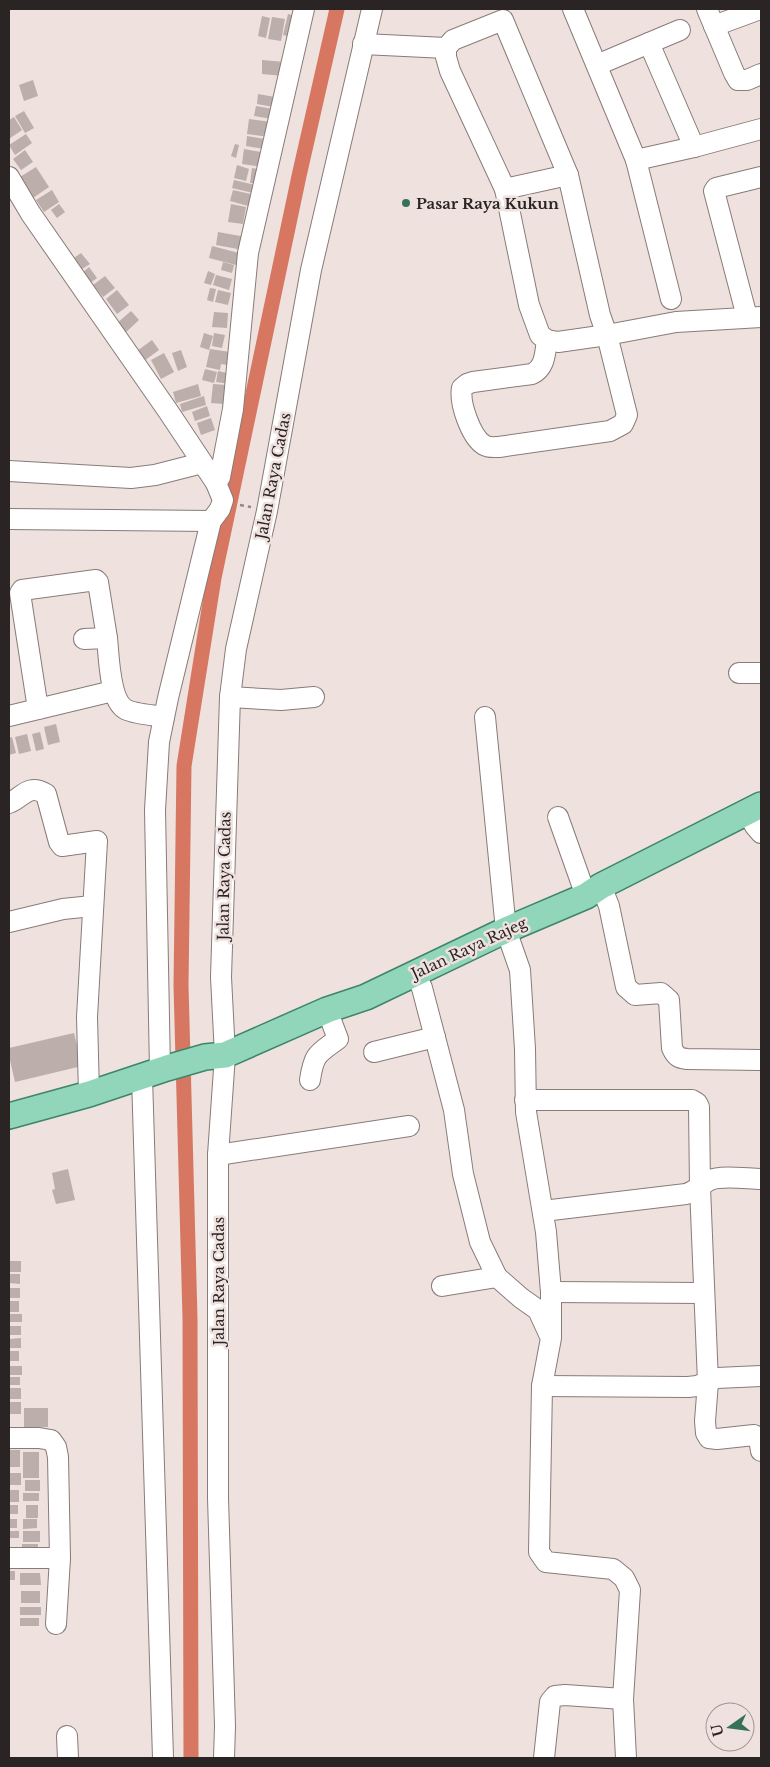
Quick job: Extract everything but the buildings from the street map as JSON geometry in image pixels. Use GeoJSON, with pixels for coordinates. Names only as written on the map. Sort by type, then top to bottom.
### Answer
{"type":"FeatureCollection","features":[{"type":"Feature","properties":{"kind":"main road","name":"Jalan Raya Rajeg"},"geometry":{"type":"LineString","coordinates":[[9,1116],[89,1094],[156,1071],[215,1056],[327,1010],[366,997],[415,972],[593,891],[754,808]]}},
{"type":"Feature","properties":{"kind":"street"},"geometry":{"type":"LineString","coordinates":[[163,1758],[156,1071],[156,810],[159,742],[211,521],[223,503],[220,477],[233,409],[248,253],[304,9]]}},
{"type":"Feature","properties":{"kind":"street","name":"Jalan Raya Cadas"},"geometry":{"type":"LineString","coordinates":[[224,1758],[225,1726],[218,1498],[218,1156],[215,1056],[221,977],[230,697],[236,649],[267,511],[311,270],[372,9]]}},
{"type":"Feature","properties":{"kind":"street"},"geometry":{"type":"LineString","coordinates":[[573,9],[636,160],[671,299]]}},
{"type":"Feature","properties":{"kind":"street"},"geometry":{"type":"LineString","coordinates":[[760,9],[710,17],[738,80],[747,80],[761,74]]}},
{"type":"Feature","properties":{"kind":"street"},"geometry":{"type":"LineString","coordinates":[[548,340],[541,369],[537,372],[473,382],[462,388],[462,398],[470,428],[484,445],[499,447],[596,433],[610,430],[623,424],[627,415],[608,335],[600,315],[568,175],[503,20],[453,40],[446,48],[446,57],[450,71],[505,189],[529,305],[540,334],[548,340],[558,342],[608,335],[676,322],[754,317],[714,191],[716,188],[761,177]]}},
{"type":"Feature","properties":{"kind":"street"},"geometry":{"type":"LineString","coordinates":[[597,65],[680,30]]}},
{"type":"Feature","properties":{"kind":"street"},"geometry":{"type":"LineString","coordinates":[[649,43],[694,147]]}},
{"type":"Feature","properties":{"kind":"street"},"geometry":{"type":"LineString","coordinates":[[364,44],[446,48]]}},
{"type":"Feature","properties":{"kind":"street"},"geometry":{"type":"LineString","coordinates":[[636,160],[761,129]]}},
{"type":"Feature","properties":{"kind":"street"},"geometry":{"type":"LineString","coordinates":[[505,189],[568,175]]}},
{"type":"Feature","properties":{"kind":"street"},"geometry":{"type":"LineString","coordinates":[[9,177],[31,214],[223,493]]}},
{"type":"Feature","properties":{"kind":"street"},"geometry":{"type":"LineString","coordinates":[[9,472],[131,478],[155,476],[202,463]]}},
{"type":"Feature","properties":{"kind":"street"},"geometry":{"type":"LineString","coordinates":[[9,519],[211,521]]}},
{"type":"Feature","properties":{"kind":"street"},"geometry":{"type":"LineString","coordinates":[[38,710],[20,594],[22,590],[96,580],[98,582],[107,638],[113,691],[119,703],[126,710],[164,717]]}},
{"type":"Feature","properties":{"kind":"street"},"geometry":{"type":"LineString","coordinates":[[84,639],[107,638]]}},
{"type":"Feature","properties":{"kind":"street"},"geometry":{"type":"LineString","coordinates":[[739,673],[761,673]]}},
{"type":"Feature","properties":{"kind":"street"},"geometry":{"type":"LineString","coordinates":[[9,716],[113,691]]}},
{"type":"Feature","properties":{"kind":"street"},"geometry":{"type":"LineString","coordinates":[[230,697],[280,700],[314,697]]}},
{"type":"Feature","properties":{"kind":"street"},"geometry":{"type":"LineString","coordinates":[[485,717],[506,930],[520,970],[525,1049],[525,1100],[543,1211],[552,1292],[551,1338],[542,1386],[539,1552],[546,1562],[613,1570],[628,1584],[630,1590],[623,1699],[626,1758]]}},
{"type":"Feature","properties":{"kind":"street"},"geometry":{"type":"LineString","coordinates":[[9,803],[31,790],[40,791],[46,794],[59,842],[62,846],[97,841],[87,1017],[89,1094]]}},
{"type":"Feature","properties":{"kind":"street"},"geometry":{"type":"LineString","coordinates":[[754,808],[755,826],[761,833]]}},
{"type":"Feature","properties":{"kind":"street"},"geometry":{"type":"LineString","coordinates":[[558,817],[593,891],[609,906],[626,987],[635,995],[661,993],[669,1000],[672,1048],[675,1055],[679,1058],[687,1059],[761,1060]]}},
{"type":"Feature","properties":{"kind":"street"},"geometry":{"type":"LineString","coordinates":[[9,922],[64,909],[92,906]]}},
{"type":"Feature","properties":{"kind":"street"},"geometry":{"type":"LineString","coordinates":[[415,972],[422,988],[454,1110],[463,1174],[480,1242],[497,1276],[521,1298],[538,1310],[551,1338]]}},
{"type":"Feature","properties":{"kind":"street"},"geometry":{"type":"LineString","coordinates":[[310,1080],[312,1068],[318,1054],[338,1039],[327,1010]]}},
{"type":"Feature","properties":{"kind":"street"},"geometry":{"type":"LineString","coordinates":[[374,1052],[435,1037]]}},
{"type":"Feature","properties":{"kind":"street"},"geometry":{"type":"LineString","coordinates":[[525,1100],[692,1100],[699,1107],[700,1188],[708,1382],[705,1421],[708,1437],[717,1439],[754,1435],[759,1438],[761,1451]]}},
{"type":"Feature","properties":{"kind":"street"},"geometry":{"type":"LineString","coordinates":[[218,1156],[410,1126]]}},
{"type":"Feature","properties":{"kind":"street"},"geometry":{"type":"LineString","coordinates":[[543,1211],[686,1194],[716,1178],[761,1179]]}},
{"type":"Feature","properties":{"kind":"street"},"geometry":{"type":"LineString","coordinates":[[442,1286],[497,1276]]}},
{"type":"Feature","properties":{"kind":"street"},"geometry":{"type":"LineString","coordinates":[[552,1292],[704,1293]]}},
{"type":"Feature","properties":{"kind":"street"},"geometry":{"type":"LineString","coordinates":[[542,1386],[688,1387],[697,1386],[717,1378],[761,1376]]}},
{"type":"Feature","properties":{"kind":"street"},"geometry":{"type":"LineString","coordinates":[[9,1438],[51,1440],[56,1447],[58,1457],[60,1558],[56,1624]]}},
{"type":"Feature","properties":{"kind":"street"},"geometry":{"type":"LineString","coordinates":[[9,1558],[60,1558]]}},
{"type":"Feature","properties":{"kind":"street"},"geometry":{"type":"LineString","coordinates":[[544,1758],[550,1702],[555,1696],[623,1699]]}},
{"type":"Feature","properties":{"kind":"street"},"geometry":{"type":"LineString","coordinates":[[67,1736],[68,1758]]}},
{"type":"Feature","properties":{"kind":"path"},"geometry":{"type":"LineString","coordinates":[[223,493],[258,507]]}},
{"type":"Feature","properties":{"kind":"waterway"},"geometry":{"type":"LineString","coordinates":[[191,1758],[190,1318],[181,985],[184,766],[214,578],[299,176],[337,9]]}},
{"type":"Feature","properties":{"kind":"place","name":"Pasar Raya Kukun"},"geometry":{"type":"Point","coordinates":[406,203]}}]}
